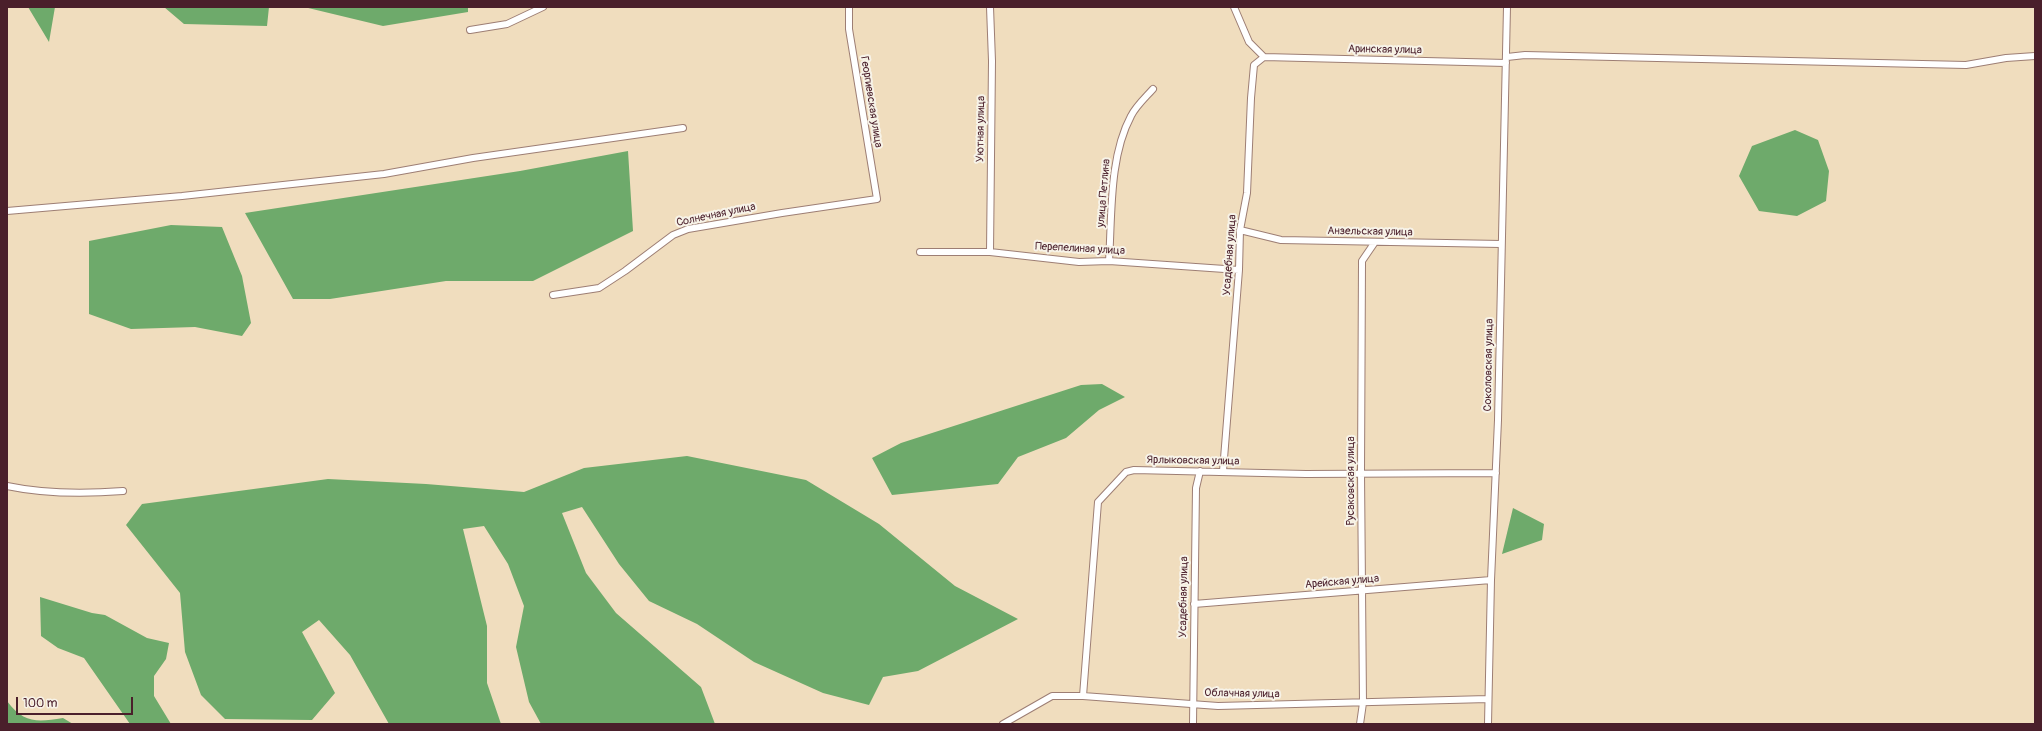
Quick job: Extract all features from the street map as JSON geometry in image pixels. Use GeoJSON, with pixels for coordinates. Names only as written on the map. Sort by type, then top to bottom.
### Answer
{"type":"FeatureCollection","features":[{"type":"Feature","properties":{"kind":"street"},"geometry":{"type":"LineString","coordinates":[[470,30],[507,24],[543,7]]}},
{"type":"Feature","properties":{"kind":"street","name":"Георгиевская улица"},"geometry":{"type":"LineString","coordinates":[[849,7],[849,29],[876,199]]}},
{"type":"Feature","properties":{"kind":"street","name":"Уютная улица"},"geometry":{"type":"LineString","coordinates":[[990,7],[992,61],[990,252]]}},
{"type":"Feature","properties":{"kind":"street"},"geometry":{"type":"LineString","coordinates":[[1234,7],[1249,42],[1264,57]]}},
{"type":"Feature","properties":{"kind":"street","name":"Соколовская улица"},"geometry":{"type":"LineString","coordinates":[[1488,724],[1491,580],[1496,473],[1507,7]]}},
{"type":"Feature","properties":{"kind":"street","name":"Аринская улица"},"geometry":{"type":"LineString","coordinates":[[1264,57],[1506,60],[1525,55],[1966,65],[2006,58],[2035,56]]}},
{"type":"Feature","properties":{"kind":"street","name":"Усадебная улица"},"geometry":{"type":"LineString","coordinates":[[1223,471],[1239,270],[1240,230],[1247,193],[1254,65],[1264,57]]}},
{"type":"Feature","properties":{"kind":"street","name":"улица Петлина"},"geometry":{"type":"LineString","coordinates":[[1109,261],[1113,186],[1117,158],[1131,116],[1153,90]]}},
{"type":"Feature","properties":{"kind":"street"},"geometry":{"type":"LineString","coordinates":[[7,211],[174,196],[384,174],[473,158],[683,128]]}},
{"type":"Feature","properties":{"kind":"street","name":"Солнечная улица"},"geometry":{"type":"LineString","coordinates":[[553,295],[600,288],[673,235],[688,229],[876,199]]}},
{"type":"Feature","properties":{"kind":"street","name":"Анзельская улица"},"geometry":{"type":"LineString","coordinates":[[1240,230],[1281,240],[1501,244]]}},
{"type":"Feature","properties":{"kind":"street","name":"Русаковская улица"},"geometry":{"type":"LineString","coordinates":[[1360,724],[1363,703],[1361,591],[1362,261],[1375,242]]}},
{"type":"Feature","properties":{"kind":"street","name":"Перепелиная улица"},"geometry":{"type":"LineString","coordinates":[[920,252],[990,252],[1079,262],[1109,261],[1239,270]]}},
{"type":"Feature","properties":{"kind":"street","name":"Ярлыковская улица"},"geometry":{"type":"LineString","coordinates":[[1083,696],[1098,502],[1126,472],[1134,470],[1306,474],[1496,473]]}},
{"type":"Feature","properties":{"kind":"street","name":"Усадебная улица"},"geometry":{"type":"LineString","coordinates":[[1193,724],[1196,488],[1200,471]]}},
{"type":"Feature","properties":{"kind":"street"},"geometry":{"type":"LineString","coordinates":[[7,486],[31,491],[84,494],[123,492]]}},
{"type":"Feature","properties":{"kind":"street","name":"Арейская улица"},"geometry":{"type":"LineString","coordinates":[[1194,604],[1491,580]]}},
{"type":"Feature","properties":{"kind":"street","name":"Облачная улица"},"geometry":{"type":"LineString","coordinates":[[1002,724],[1052,696],[1083,696],[1218,706],[1488,700]]}},
{"type":"Feature","properties":{"kind":"green space"},"geometry":{"type":"Polygon","coordinates":[[[28,7],[55,7],[49,42],[28,7]]]}},
{"type":"Feature","properties":{"kind":"green space"},"geometry":{"type":"Polygon","coordinates":[[[164,7],[269,7],[267,26],[184,24],[164,7]]]}},
{"type":"Feature","properties":{"kind":"green space"},"geometry":{"type":"Polygon","coordinates":[[[304,7],[468,7],[468,12],[383,26],[304,7]]]}},
{"type":"Feature","properties":{"kind":"green space"},"geometry":{"type":"Polygon","coordinates":[[[1795,130],[1818,140],[1829,171],[1826,201],[1797,216],[1759,211],[1739,176],[1752,146],[1795,130]]]}},
{"type":"Feature","properties":{"kind":"green space"},"geometry":{"type":"Polygon","coordinates":[[[628,151],[633,231],[533,281],[446,281],[330,299],[293,299],[245,213],[520,171],[628,151]]]}},
{"type":"Feature","properties":{"kind":"green space"},"geometry":{"type":"Polygon","coordinates":[[[171,225],[222,227],[242,276],[251,323],[242,336],[195,327],[131,329],[89,314],[89,241],[171,225]]]}},
{"type":"Feature","properties":{"kind":"green space"},"geometry":{"type":"Polygon","coordinates":[[[1102,384],[1125,397],[1099,410],[1066,438],[1018,457],[998,484],[892,495],[872,458],[901,443],[1081,385],[1102,384]]]}},
{"type":"Feature","properties":{"kind":"green space"},"geometry":{"type":"Polygon","coordinates":[[[687,456],[806,480],[879,524],[955,586],[1018,619],[918,671],[883,677],[869,705],[823,693],[754,662],[697,624],[649,601],[619,564],[582,507],[562,513],[586,573],[616,613],[701,687],[715,724],[541,724],[529,702],[516,647],[524,606],[508,564],[484,526],[463,529],[487,626],[487,683],[501,724],[389,724],[350,655],[319,620],[302,632],[335,693],[312,720],[225,719],[201,695],[185,652],[180,593],[126,525],[142,504],[328,479],[426,484],[524,492],[584,468],[687,456]]]}},
{"type":"Feature","properties":{"kind":"green space"},"geometry":{"type":"Polygon","coordinates":[[[1513,508],[1544,524],[1542,540],[1502,554],[1513,508]]]}},
{"type":"Feature","properties":{"kind":"green space"},"geometry":{"type":"Polygon","coordinates":[[[40,597],[92,613],[105,615],[147,638],[169,643],[166,659],[154,676],[154,696],[171,724],[130,724],[84,658],[58,648],[41,636],[40,597]]]}},
{"type":"Feature","properties":{"kind":"green space"},"geometry":{"type":"Polygon","coordinates":[[[7,701],[19,714],[26,718],[32,720],[46,720],[63,718],[73,724],[7,724],[7,701]]]}}]}
